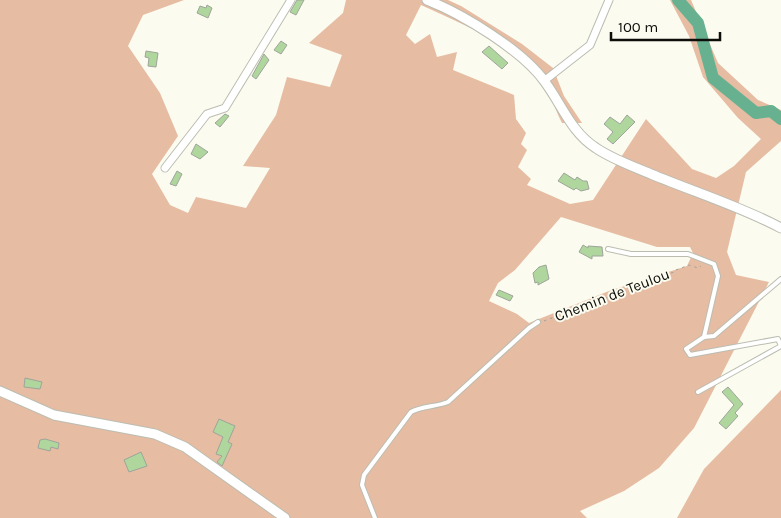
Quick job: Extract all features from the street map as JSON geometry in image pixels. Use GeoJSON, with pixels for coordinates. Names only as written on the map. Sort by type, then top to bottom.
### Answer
{"type":"FeatureCollection","features":[{"type":"Feature","properties":{"kind":"street"},"geometry":{"type":"LineString","coordinates":[[165,168],[207,114],[225,108],[291,0]]}},
{"type":"Feature","properties":{"kind":"street"},"geometry":{"type":"LineString","coordinates":[[428,0],[505,44],[544,81],[573,128],[594,148],[635,168],[739,208],[781,228]]}},
{"type":"Feature","properties":{"kind":"street"},"geometry":{"type":"LineString","coordinates":[[544,81],[590,45],[609,0]]}},
{"type":"Feature","properties":{"kind":"street"},"geometry":{"type":"LineString","coordinates":[[0,391],[54,415],[155,434],[185,448],[285,518]]}},
{"type":"Feature","properties":{"kind":"lane"},"geometry":{"type":"LineString","coordinates":[[608,249],[631,254],[688,254],[714,264],[718,276],[704,337]]}},
{"type":"Feature","properties":{"kind":"lane"},"geometry":{"type":"LineString","coordinates":[[698,392],[780,346],[778,339],[690,355],[686,349],[704,337],[714,336],[781,279]]}},
{"type":"Feature","properties":{"kind":"lane","name":"Chemin de Teulou"},"geometry":{"type":"LineString","coordinates":[[375,518],[362,485],[364,475],[411,412],[418,408],[433,408],[448,402],[528,328],[538,322]]}},
{"type":"Feature","properties":{"kind":"path","name":"Chemin de Teulou"},"geometry":{"type":"LineString","coordinates":[[538,322],[599,300],[636,290],[658,276],[689,265],[698,268]]}},
{"type":"Feature","properties":{"kind":"shaded area"},"geometry":{"type":"Polygon","coordinates":[[[0,0],[184,0],[143,15],[128,46],[160,93],[178,136],[152,174],[170,205],[188,213],[196,197],[246,208],[270,168],[243,166],[276,115],[287,77],[330,87],[342,55],[309,43],[343,13],[346,0],[448,0],[522,44],[553,68],[564,96],[582,123],[562,123],[547,92],[534,73],[506,49],[472,29],[421,5],[406,35],[415,44],[430,34],[437,57],[457,52],[453,70],[514,95],[516,119],[526,133],[521,144],[527,150],[518,167],[531,179],[527,185],[570,204],[593,200],[646,119],[692,169],[716,178],[734,166],[761,139],[738,118],[703,77],[689,36],[670,0],[691,0],[718,63],[758,100],[781,110],[781,141],[746,172],[727,252],[736,275],[769,282],[694,428],[659,468],[624,491],[580,511],[587,518],[0,518],[0,0]],[[561,217],[515,270],[498,283],[489,301],[517,314],[529,323],[609,291],[687,266],[693,253],[690,247],[657,247],[561,217]]]}},
{"type":"Feature","properties":{"kind":"shaded area"},"geometry":{"type":"Polygon","coordinates":[[[781,390],[781,518],[677,518],[704,469],[781,390]]]}},
{"type":"Feature","properties":{"kind":"building"},"geometry":{"type":"Polygon","coordinates":[[[297,0],[304,0],[296,15],[290,12],[297,0]]]}},
{"type":"Feature","properties":{"kind":"building"},"geometry":{"type":"Polygon","coordinates":[[[207,5],[212,8],[208,18],[197,13],[200,6],[206,8],[207,5]]]}},
{"type":"Feature","properties":{"kind":"building"},"geometry":{"type":"Polygon","coordinates":[[[281,41],[287,45],[281,54],[274,50],[281,41]]]}},
{"type":"Feature","properties":{"kind":"building"},"geometry":{"type":"Polygon","coordinates":[[[489,46],[508,63],[502,69],[482,52],[489,46]]]}},
{"type":"Feature","properties":{"kind":"building"},"geometry":{"type":"Polygon","coordinates":[[[146,51],[158,53],[156,67],[148,66],[149,58],[145,57],[146,51]]]}},
{"type":"Feature","properties":{"kind":"building"},"geometry":{"type":"Polygon","coordinates":[[[264,54],[269,60],[256,79],[252,76],[264,54]]]}},
{"type":"Feature","properties":{"kind":"building"},"geometry":{"type":"Polygon","coordinates":[[[225,114],[229,116],[220,127],[215,123],[225,114]]]}},
{"type":"Feature","properties":{"kind":"building"},"geometry":{"type":"Polygon","coordinates":[[[627,115],[635,122],[613,144],[607,139],[613,132],[604,124],[610,117],[620,124],[627,115]]]}},
{"type":"Feature","properties":{"kind":"building"},"geometry":{"type":"Polygon","coordinates":[[[196,144],[208,152],[200,159],[191,154],[196,144]]]}},
{"type":"Feature","properties":{"kind":"building"},"geometry":{"type":"Polygon","coordinates":[[[177,171],[182,174],[176,186],[170,184],[177,171]]]}},
{"type":"Feature","properties":{"kind":"building"},"geometry":{"type":"Polygon","coordinates":[[[564,173],[575,180],[577,177],[587,181],[589,189],[581,191],[576,188],[574,190],[558,181],[564,173]]]}},
{"type":"Feature","properties":{"kind":"building"},"geometry":{"type":"Polygon","coordinates":[[[583,245],[588,248],[588,246],[602,247],[603,256],[592,256],[592,259],[579,252],[583,245]]]}},
{"type":"Feature","properties":{"kind":"building"},"geometry":{"type":"Polygon","coordinates":[[[546,265],[549,279],[538,285],[538,282],[535,283],[533,273],[539,267],[546,265]]]}},
{"type":"Feature","properties":{"kind":"building"},"geometry":{"type":"Polygon","coordinates":[[[499,290],[513,296],[510,301],[496,295],[499,290]]]}},
{"type":"Feature","properties":{"kind":"building"},"geometry":{"type":"Polygon","coordinates":[[[25,378],[42,382],[40,389],[24,387],[25,378]]]}},
{"type":"Feature","properties":{"kind":"building"},"geometry":{"type":"Polygon","coordinates":[[[728,387],[743,404],[735,413],[738,416],[726,429],[719,423],[734,405],[722,392],[728,387]]]}},
{"type":"Feature","properties":{"kind":"building"},"geometry":{"type":"Polygon","coordinates":[[[219,419],[235,426],[228,442],[232,444],[222,466],[217,462],[222,456],[216,454],[223,437],[213,432],[219,419]]]}},
{"type":"Feature","properties":{"kind":"building"},"geometry":{"type":"Polygon","coordinates":[[[45,439],[59,443],[58,449],[51,447],[50,451],[38,448],[40,440],[45,439]]]}},
{"type":"Feature","properties":{"kind":"building"},"geometry":{"type":"Polygon","coordinates":[[[141,452],[147,466],[129,472],[124,460],[141,452]]]}},
{"type":"Feature","properties":{"kind":"waterway"},"geometry":{"type":"LineString","coordinates":[[678,0],[698,23],[713,78],[756,113],[771,111],[781,119]]}}]}
